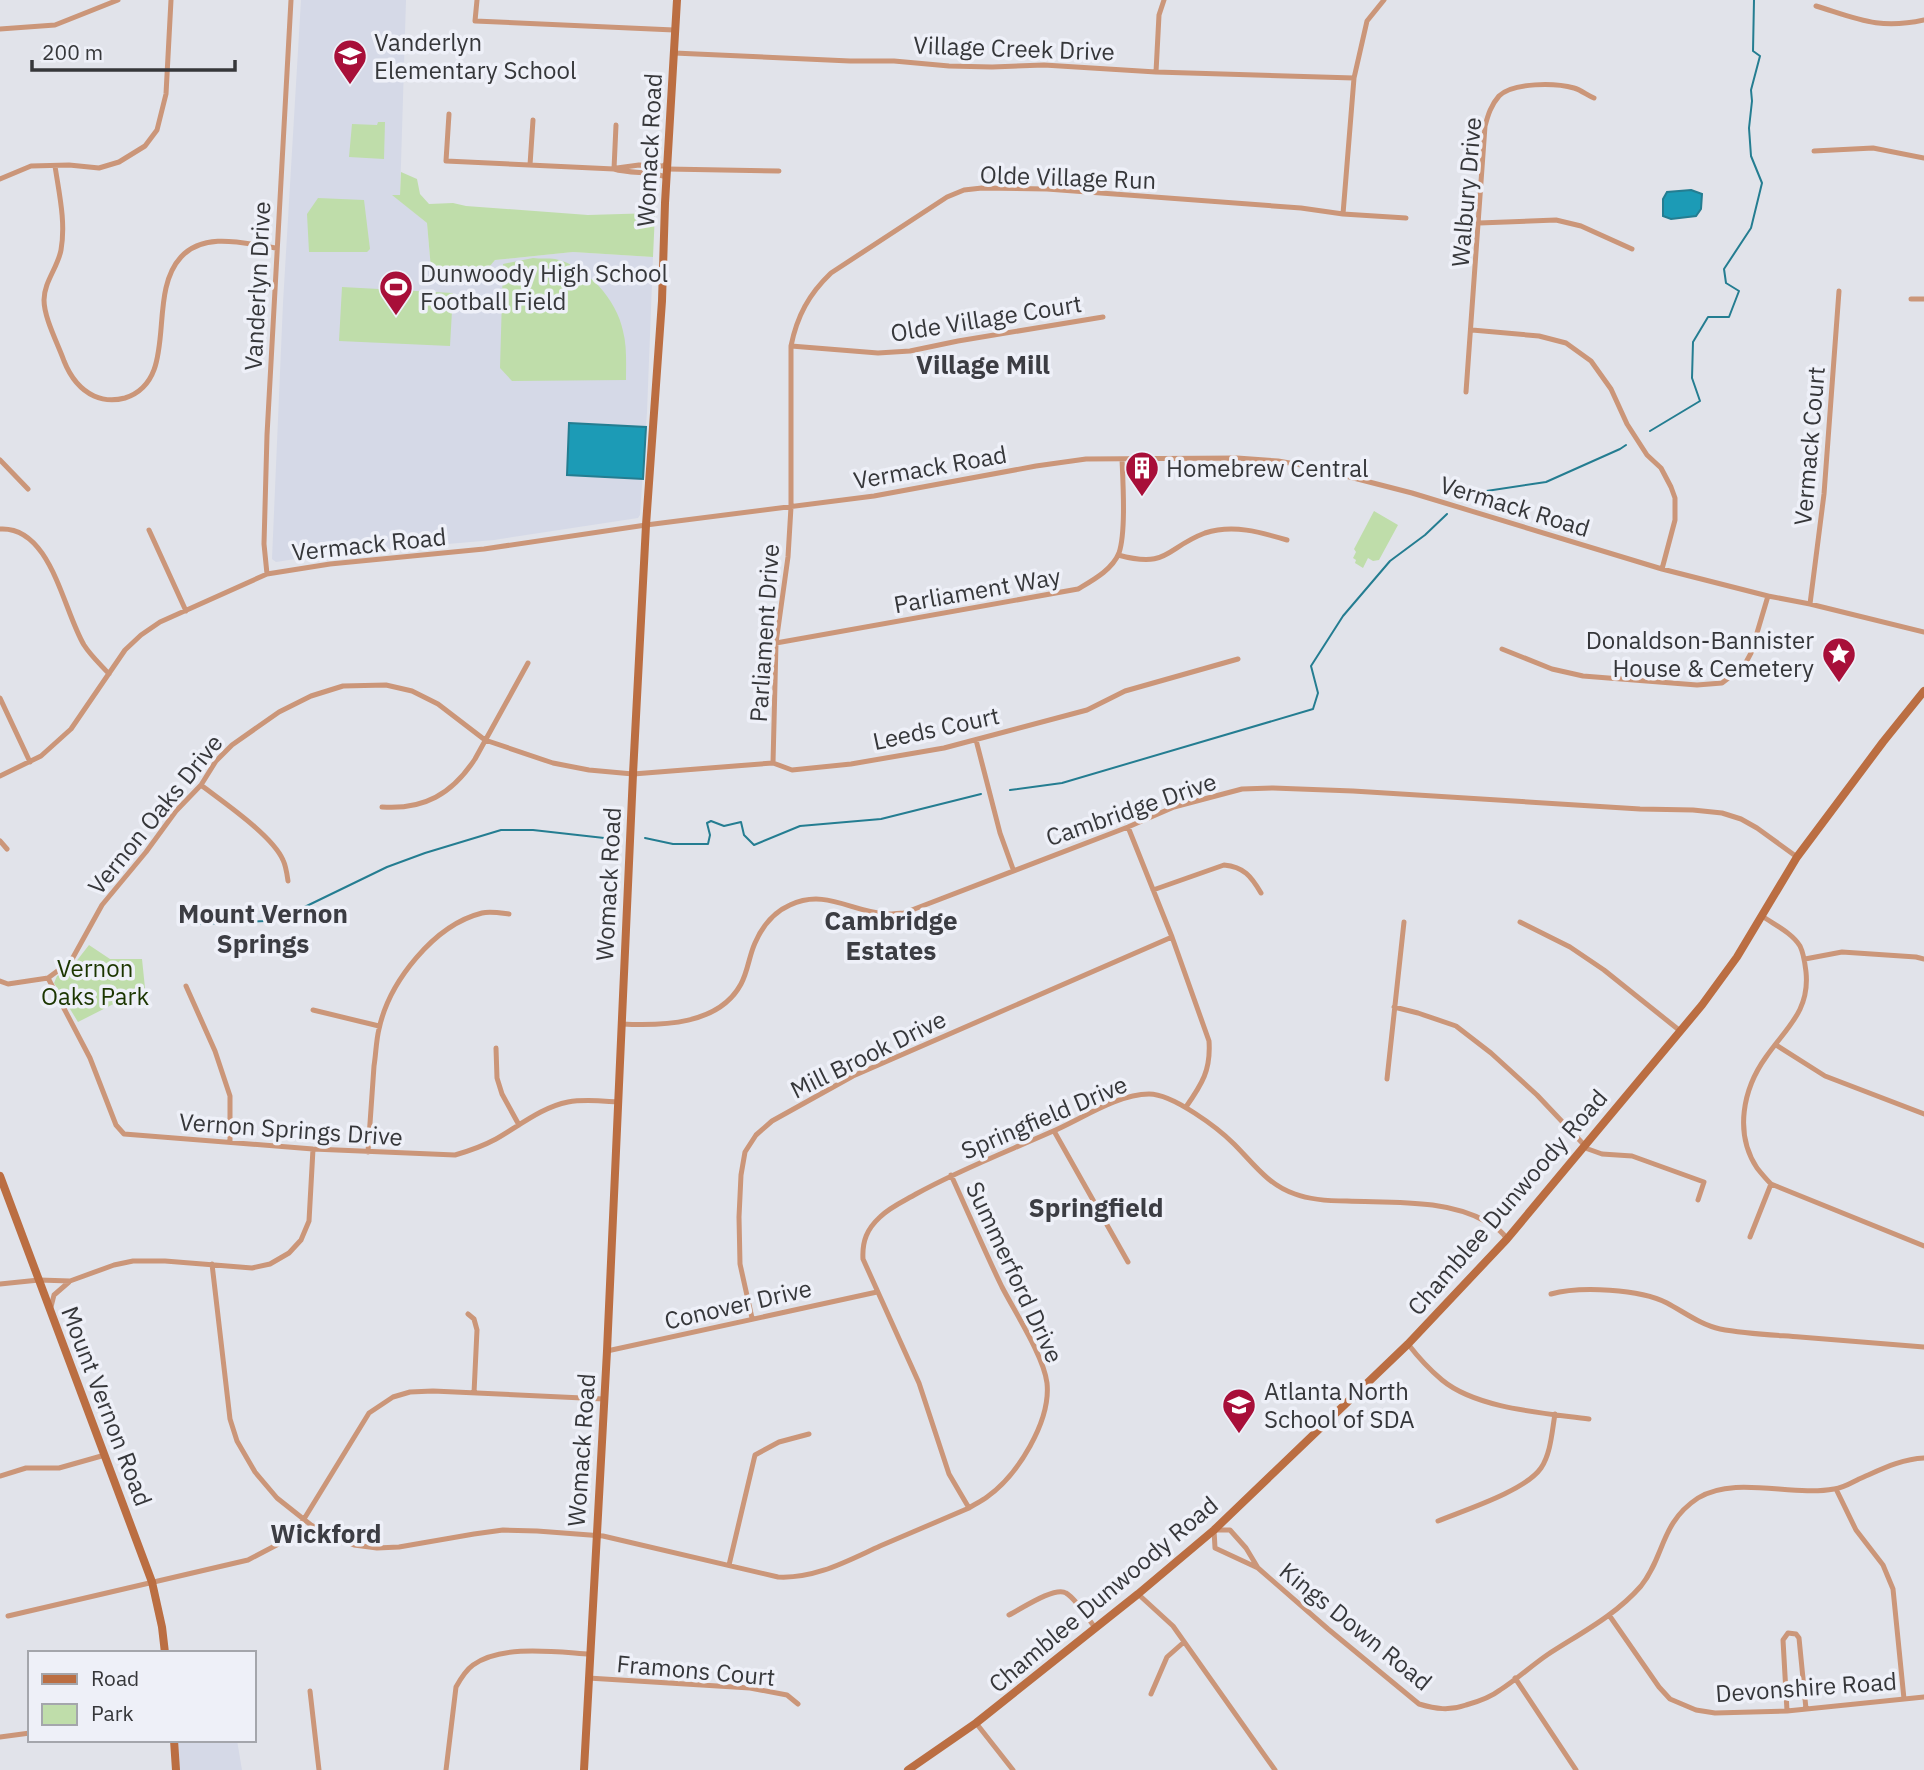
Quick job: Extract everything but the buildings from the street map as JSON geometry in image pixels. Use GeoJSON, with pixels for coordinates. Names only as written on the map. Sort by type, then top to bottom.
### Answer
{"type":"FeatureCollection","features":[{"type":"Feature","properties":{"kind":"street"},"geometry":{"type":"LineString","coordinates":[[0,29],[55,25],[118,0]]}},
{"type":"Feature","properties":{"kind":"street"},"geometry":{"type":"LineString","coordinates":[[0,179],[32,166],[69,165],[99,168],[120,162],[145,146],[156,130],[166,94],[171,0]]}},
{"type":"Feature","properties":{"kind":"street","name":"Vanderlyn Drive"},"geometry":{"type":"LineString","coordinates":[[267,573],[264,544],[291,0]]}},
{"type":"Feature","properties":{"kind":"street"},"geometry":{"type":"LineString","coordinates":[[477,0],[475,21],[674,30]]}},
{"type":"Feature","properties":{"kind":"street","name":"Womack Road"},"geometry":{"type":"LineString","coordinates":[[584,1770],[607,1351],[646,525],[662,300],[677,0]]}},
{"type":"Feature","properties":{"kind":"street"},"geometry":{"type":"LineString","coordinates":[[1156,72],[1159,15],[1164,0]]}},
{"type":"Feature","properties":{"kind":"street"},"geometry":{"type":"LineString","coordinates":[[1343,214],[1354,78],[1367,21],[1384,0]]}},
{"type":"Feature","properties":{"kind":"street"},"geometry":{"type":"LineString","coordinates":[[1816,6],[1873,24],[1905,24],[1924,20]]}},
{"type":"Feature","properties":{"kind":"street","name":"Village Creek Drive"},"geometry":{"type":"LineString","coordinates":[[674,53],[894,61],[992,68],[1044,65],[1156,72],[1354,78]]}},
{"type":"Feature","properties":{"kind":"street","name":"Walbury Drive"},"geometry":{"type":"LineString","coordinates":[[1466,393],[1485,126],[1489,111],[1501,94],[1516,86],[1539,84],[1575,88],[1594,98]]}},
{"type":"Feature","properties":{"kind":"street"},"geometry":{"type":"LineString","coordinates":[[449,114],[446,161],[614,169],[653,174],[667,170],[779,171]]}},
{"type":"Feature","properties":{"kind":"street"},"geometry":{"type":"LineString","coordinates":[[530,165],[533,120]]}},
{"type":"Feature","properties":{"kind":"street"},"geometry":{"type":"LineString","coordinates":[[614,169],[616,125]]}},
{"type":"Feature","properties":{"kind":"street"},"geometry":{"type":"LineString","coordinates":[[1814,151],[1873,148],[1924,158]]}},
{"type":"Feature","properties":{"kind":"street"},"geometry":{"type":"LineString","coordinates":[[614,169],[639,165],[663,166],[667,170]]}},
{"type":"Feature","properties":{"kind":"street"},"geometry":{"type":"LineString","coordinates":[[55,166],[62,235],[58,261],[46,290],[46,311],[67,369],[77,385],[106,400],[132,396],[152,376],[160,349],[166,282],[181,257],[192,248],[209,242],[225,241],[277,248]]}},
{"type":"Feature","properties":{"kind":"street"},"geometry":{"type":"LineString","coordinates":[[653,174],[654,166]]}},
{"type":"Feature","properties":{"kind":"street","name":"Olde Village Run"},"geometry":{"type":"LineString","coordinates":[[790,507],[791,346],[794,330],[803,310],[816,288],[831,273],[947,197],[964,190],[1047,189],[1406,218]]}},
{"type":"Feature","properties":{"kind":"street"},"geometry":{"type":"LineString","coordinates":[[1479,223],[1556,220],[1581,226],[1632,249]]}},
{"type":"Feature","properties":{"kind":"street","name":"Vermack Court"},"geometry":{"type":"LineString","coordinates":[[1810,604],[1824,494],[1839,291]]}},
{"type":"Feature","properties":{"kind":"street"},"geometry":{"type":"LineString","coordinates":[[1911,299],[1924,299]]}},
{"type":"Feature","properties":{"kind":"street","name":"Olde Village Court"},"geometry":{"type":"LineString","coordinates":[[791,346],[878,353],[910,351],[1103,317]]}},
{"type":"Feature","properties":{"kind":"street"},"geometry":{"type":"LineString","coordinates":[[1472,330],[1539,336],[1566,343],[1591,361],[1611,389],[1627,424],[1647,455],[1661,468],[1671,487],[1676,509],[1675,520],[1662,569]]}},
{"type":"Feature","properties":{"kind":"street","name":"Vermack Road"},"geometry":{"type":"LineString","coordinates":[[0,776],[41,755],[71,729],[125,650],[141,635],[160,622],[267,573],[484,549],[874,496],[1086,459],[1237,458],[1307,466],[1412,492],[1662,569],[1924,632]]}},
{"type":"Feature","properties":{"kind":"street"},"geometry":{"type":"LineString","coordinates":[[1122,459],[1122,529],[1118,555],[1152,560],[1164,557],[1190,540],[1219,530],[1251,530],[1287,540]]}},
{"type":"Feature","properties":{"kind":"street"},"geometry":{"type":"LineString","coordinates":[[0,460],[28,489]]}},
{"type":"Feature","properties":{"kind":"street","name":"Parliament Drive"},"geometry":{"type":"LineString","coordinates":[[773,763],[776,643],[788,557],[790,507]]}},
{"type":"Feature","properties":{"kind":"street"},"geometry":{"type":"LineString","coordinates":[[0,529],[9,528],[22,532],[33,540],[45,557],[85,646],[109,674]]}},
{"type":"Feature","properties":{"kind":"street"},"geometry":{"type":"LineString","coordinates":[[149,530],[186,611]]}},
{"type":"Feature","properties":{"kind":"street","name":"Parliament Way"},"geometry":{"type":"LineString","coordinates":[[776,643],[1078,589],[1094,580],[1118,555]]}},
{"type":"Feature","properties":{"kind":"street"},"geometry":{"type":"LineString","coordinates":[[1502,649],[1552,669],[1583,676],[1686,685],[1722,683],[1734,676],[1748,660],[1768,596]]}},
{"type":"Feature","properties":{"kind":"street","name":"Leeds Court"},"geometry":{"type":"LineString","coordinates":[[633,774],[773,763],[792,770],[851,764],[944,748],[1087,709],[1125,691],[1238,659]]}},
{"type":"Feature","properties":{"kind":"street"},"geometry":{"type":"LineString","coordinates":[[382,807],[415,806],[437,797],[466,774],[528,663]]}},
{"type":"Feature","properties":{"kind":"street","name":"Vernon Oaks Drive"},"geometry":{"type":"LineString","coordinates":[[48,978],[71,961],[102,905],[176,811],[201,785],[216,761],[232,745],[279,712],[311,696],[343,686],[386,685],[412,691],[438,704],[485,740],[553,762],[589,770],[633,774]]}},
{"type":"Feature","properties":{"kind":"street","name":"Chamblee Dunwoody Road"},"geometry":{"type":"LineString","coordinates":[[908,1770],[976,1723],[1214,1530],[1408,1344],[1507,1239],[1702,1004],[1737,957],[1797,857],[1924,691]]}},
{"type":"Feature","properties":{"kind":"street"},"geometry":{"type":"LineString","coordinates":[[0,698],[30,761]]}},
{"type":"Feature","properties":{"kind":"street"},"geometry":{"type":"LineString","coordinates":[[976,740],[1000,833],[1013,869]]}},
{"type":"Feature","properties":{"kind":"street"},"geometry":{"type":"LineString","coordinates":[[201,785],[256,827],[284,861],[288,881]]}},
{"type":"Feature","properties":{"kind":"street","name":"Cambridge Drive"},"geometry":{"type":"LineString","coordinates":[[622,1024],[685,1022],[716,1009],[741,985],[755,943],[769,920],[790,905],[818,898],[874,912],[904,913],[1174,807],[1242,789],[1353,791],[1722,813],[1757,828],[1797,857]]}},
{"type":"Feature","properties":{"kind":"street"},"geometry":{"type":"LineString","coordinates":[[1128,827],[1172,937],[1209,1041],[1210,1054],[1203,1084],[1186,1107]]}},
{"type":"Feature","properties":{"kind":"street"},"geometry":{"type":"LineString","coordinates":[[0,841],[6,849]]}},
{"type":"Feature","properties":{"kind":"street"},"geometry":{"type":"LineString","coordinates":[[1153,890],[1224,865],[1246,871],[1261,893]]}},
{"type":"Feature","properties":{"kind":"street"},"geometry":{"type":"LineString","coordinates":[[368,1152],[379,1026],[398,983],[414,960],[450,928],[484,913],[509,914]]}},
{"type":"Feature","properties":{"kind":"street"},"geometry":{"type":"LineString","coordinates":[[1762,916],[1800,945],[1807,986],[1802,1008],[1755,1074],[1746,1098],[1742,1118],[1744,1140],[1756,1167],[1770,1184],[1924,1246]]}},
{"type":"Feature","properties":{"kind":"street"},"geometry":{"type":"LineString","coordinates":[[1387,1079],[1404,922]]}},
{"type":"Feature","properties":{"kind":"street"},"geometry":{"type":"LineString","coordinates":[[1520,922],[1570,947],[1604,970],[1679,1030]]}},
{"type":"Feature","properties":{"kind":"street","name":"Mill Brook Drive"},"geometry":{"type":"LineString","coordinates":[[752,1318],[740,1264],[739,1217],[745,1152],[756,1135],[772,1121],[853,1076],[1172,937]]}},
{"type":"Feature","properties":{"kind":"street"},"geometry":{"type":"LineString","coordinates":[[1804,959],[1842,952],[1924,959]]}},
{"type":"Feature","properties":{"kind":"street"},"geometry":{"type":"LineString","coordinates":[[0,981],[8,984],[48,978]]}},
{"type":"Feature","properties":{"kind":"street","name":"Vernon Springs Drive"},"geometry":{"type":"LineString","coordinates":[[48,978],[90,1058],[116,1125],[124,1134],[313,1149],[455,1155],[493,1140],[537,1114],[566,1102],[618,1102]]}},
{"type":"Feature","properties":{"kind":"street"},"geometry":{"type":"LineString","coordinates":[[186,986],[215,1051],[230,1096],[230,1142]]}},
{"type":"Feature","properties":{"kind":"street"},"geometry":{"type":"LineString","coordinates":[[1394,1007],[1456,1026],[1491,1053],[1537,1095],[1588,1149],[1602,1154],[1632,1156],[1704,1182],[1698,1200]]}},
{"type":"Feature","properties":{"kind":"street"},"geometry":{"type":"LineString","coordinates":[[313,1010],[379,1026]]}},
{"type":"Feature","properties":{"kind":"street"},"geometry":{"type":"LineString","coordinates":[[1776,1045],[1825,1076],[1924,1114]]}},
{"type":"Feature","properties":{"kind":"street"},"geometry":{"type":"LineString","coordinates":[[496,1048],[497,1078],[502,1094],[519,1125]]}},
{"type":"Feature","properties":{"kind":"street","name":"Springfield Drive"},"geometry":{"type":"LineString","coordinates":[[969,1508],[950,1474],[919,1383],[863,1259],[866,1233],[881,1215],[951,1175],[1102,1108],[1134,1096],[1151,1094],[1168,1098],[1186,1107],[1233,1143],[1268,1179],[1293,1194],[1336,1201],[1453,1208],[1475,1215],[1501,1230],[1507,1239]]}},
{"type":"Feature","properties":{"kind":"street"},"geometry":{"type":"LineString","coordinates":[[1054,1131],[1128,1262]]}},
{"type":"Feature","properties":{"kind":"street"},"geometry":{"type":"LineString","coordinates":[[51,1310],[54,1295],[70,1281],[133,1261],[252,1268],[270,1264],[289,1252],[301,1240],[309,1221],[313,1149]]}},
{"type":"Feature","properties":{"kind":"street","name":"Summerford Drive"},"geometry":{"type":"LineString","coordinates":[[212,1265],[230,1419],[237,1441],[255,1472],[277,1498],[327,1534],[354,1545],[377,1548],[399,1547],[503,1530],[595,1536],[636,1543],[778,1577],[795,1578],[810,1575],[969,1508],[989,1496],[1010,1474],[1031,1445],[1047,1401],[1047,1381],[1039,1358],[1001,1285],[951,1175]]}},
{"type":"Feature","properties":{"kind":"street","name":"Mount Vernon Road"},"geometry":{"type":"LineString","coordinates":[[0,1177],[104,1455],[156,1581],[165,1651]]}},
{"type":"Feature","properties":{"kind":"street"},"geometry":{"type":"LineString","coordinates":[[1750,1237],[1770,1184]]}},
{"type":"Feature","properties":{"kind":"street"},"geometry":{"type":"LineString","coordinates":[[0,1284],[39,1280],[70,1281]]}},
{"type":"Feature","properties":{"kind":"street"},"geometry":{"type":"LineString","coordinates":[[1551,1294],[1565,1290],[1644,1294],[1666,1302],[1690,1317],[1718,1329],[1924,1347]]}},
{"type":"Feature","properties":{"kind":"street","name":"Conover Drive"},"geometry":{"type":"LineString","coordinates":[[607,1351],[877,1292]]}},
{"type":"Feature","properties":{"kind":"street"},"geometry":{"type":"LineString","coordinates":[[468,1314],[474,1319],[477,1330],[474,1393]]}},
{"type":"Feature","properties":{"kind":"street"},"geometry":{"type":"LineString","coordinates":[[1408,1344],[1443,1381],[1466,1395],[1481,1401],[1589,1419]]}},
{"type":"Feature","properties":{"kind":"street"},"geometry":{"type":"LineString","coordinates":[[8,1616],[248,1560],[288,1539],[304,1519],[369,1413],[393,1397],[410,1392],[604,1399]]}},
{"type":"Feature","properties":{"kind":"street"},"geometry":{"type":"LineString","coordinates":[[1438,1521],[1528,1481],[1541,1468],[1546,1457],[1555,1414]]}},
{"type":"Feature","properties":{"kind":"street"},"geometry":{"type":"LineString","coordinates":[[729,1565],[755,1455],[779,1442],[809,1434]]}},
{"type":"Feature","properties":{"kind":"street"},"geometry":{"type":"LineString","coordinates":[[0,1476],[26,1468],[60,1468],[104,1455]]}},
{"type":"Feature","properties":{"kind":"street","name":"Kings Down Road"},"geometry":{"type":"LineString","coordinates":[[1258,1568],[1246,1548],[1230,1530],[1214,1530],[1215,1548],[1258,1568],[1419,1704],[1448,1709],[1464,1706],[1499,1692],[1609,1615],[1643,1583],[1670,1525],[1685,1508],[1700,1497],[1729,1488],[1745,1487],[1797,1492],[1836,1489],[1908,1459],[1924,1458]]}},
{"type":"Feature","properties":{"kind":"street"},"geometry":{"type":"LineString","coordinates":[[1836,1489],[1857,1530],[1884,1565],[1894,1589],[1904,1699]]}},
{"type":"Feature","properties":{"kind":"street"},"geometry":{"type":"LineString","coordinates":[[1009,1615],[1053,1592],[1061,1591],[1069,1595],[1096,1628]]}},
{"type":"Feature","properties":{"kind":"street"},"geometry":{"type":"LineString","coordinates":[[1138,1594],[1166,1619],[1184,1642],[1275,1770]]}},
{"type":"Feature","properties":{"kind":"street","name":"Devonshire Road"},"geometry":{"type":"LineString","coordinates":[[1609,1615],[1659,1687],[1670,1699],[1696,1710],[1715,1713],[1787,1711],[1924,1697]]}},
{"type":"Feature","properties":{"kind":"street"},"geometry":{"type":"LineString","coordinates":[[1787,1711],[1783,1640],[1788,1633],[1796,1634],[1799,1638],[1806,1709]]}},
{"type":"Feature","properties":{"kind":"street"},"geometry":{"type":"LineString","coordinates":[[1151,1694],[1167,1657],[1184,1642]]}},
{"type":"Feature","properties":{"kind":"street"},"geometry":{"type":"LineString","coordinates":[[446,1770],[456,1687],[474,1664],[510,1653],[538,1651],[590,1654]]}},
{"type":"Feature","properties":{"kind":"street","name":"Framons Court"},"geometry":{"type":"LineString","coordinates":[[588,1678],[750,1688],[787,1695],[797,1704]]}},
{"type":"Feature","properties":{"kind":"street"},"geometry":{"type":"LineString","coordinates":[[1516,1678],[1576,1770]]}},
{"type":"Feature","properties":{"kind":"street"},"geometry":{"type":"LineString","coordinates":[[310,1691],[319,1770]]}},
{"type":"Feature","properties":{"kind":"street"},"geometry":{"type":"LineString","coordinates":[[976,1723],[1013,1770]]}},
{"type":"Feature","properties":{"kind":"street"},"geometry":{"type":"LineString","coordinates":[[0,1737],[28,1733]]}},
{"type":"Feature","properties":{"kind":"street"},"geometry":{"type":"LineString","coordinates":[[174,1742],[176,1770]]}},
{"type":"Feature","properties":{"kind":"shaded area"},"geometry":{"type":"Polygon","coordinates":[[[301,0],[406,0],[400,196],[393,195],[427,223],[431,269],[479,279],[495,260],[573,252],[653,257],[647,412],[638,518],[494,540],[320,555],[276,562],[272,559],[283,303],[301,0]]]}},
{"type":"Feature","properties":{"kind":"shaded area"},"geometry":{"type":"Polygon","coordinates":[[[176,1742],[237,1742],[242,1770],[179,1770],[176,1742]]]}},
{"type":"Feature","properties":{"kind":"green space"},"geometry":{"type":"Polygon","coordinates":[[[378,122],[385,122],[384,159],[349,157],[352,124],[377,125],[378,122]]]}},
{"type":"Feature","properties":{"kind":"green space"},"geometry":{"type":"Polygon","coordinates":[[[401,172],[417,179],[420,194],[429,204],[453,203],[588,215],[655,213],[653,257],[573,252],[495,260],[479,279],[431,269],[427,223],[392,195],[400,195],[401,172]]]}},
{"type":"Feature","properties":{"kind":"green space"},"geometry":{"type":"Polygon","coordinates":[[[318,198],[364,200],[370,249],[367,252],[309,252],[307,214],[318,198]]]}},
{"type":"Feature","properties":{"kind":"green space"},"geometry":{"type":"Polygon","coordinates":[[[533,258],[555,259],[567,263],[589,277],[607,296],[620,319],[623,331],[626,380],[512,381],[500,368],[503,264],[533,258]]]}},
{"type":"Feature","properties":{"kind":"green space","name":"Dunwoody High School Football Field"},"geometry":{"type":"Polygon","coordinates":[[[342,287],[453,293],[450,346],[339,341],[342,287]]]}},
{"type":"Feature","properties":{"kind":"green space"},"geometry":{"type":"Polygon","coordinates":[[[1374,511],[1398,525],[1379,560],[1368,558],[1363,568],[1355,563],[1354,549],[1374,511]]]}},
{"type":"Feature","properties":{"kind":"green space","name":"Vernon Oaks Park"},"geometry":{"type":"Polygon","coordinates":[[[89,945],[110,959],[142,959],[145,988],[78,1022],[54,983],[57,976],[71,968],[89,945]]]}},
{"type":"Feature","properties":{"kind":"water"},"geometry":{"type":"Polygon","coordinates":[[[1691,190],[1702,194],[1701,209],[1696,216],[1671,219],[1663,216],[1663,199],[1667,192],[1691,190]]]}},
{"type":"Feature","properties":{"kind":"water"},"geometry":{"type":"Polygon","coordinates":[[[569,423],[646,427],[643,479],[567,475],[569,423]]]}},
{"type":"Feature","properties":{"kind":"waterway"},"geometry":{"type":"LineString","coordinates":[[1650,431],[1700,401],[1692,378],[1693,342],[1708,317],[1729,317],[1739,291],[1726,283],[1724,269],[1751,228],[1762,183],[1751,156],[1749,128],[1751,90],[1760,56],[1753,51],[1754,0]]}},
{"type":"Feature","properties":{"kind":"waterway"},"geometry":{"type":"LineString","coordinates":[[1460,495],[1546,482],[1626,445]]}},
{"type":"Feature","properties":{"kind":"waterway"},"geometry":{"type":"LineString","coordinates":[[1010,790],[1062,783],[1313,709],[1318,693],[1311,666],[1343,616],[1390,561],[1425,535],[1447,514]]}},
{"type":"Feature","properties":{"kind":"waterway"},"geometry":{"type":"LineString","coordinates":[[645,838],[673,844],[708,844],[710,835],[707,823],[711,821],[724,826],[741,822],[744,835],[754,845],[800,826],[881,819],[981,794]]}},
{"type":"Feature","properties":{"kind":"waterway"},"geometry":{"type":"LineString","coordinates":[[198,924],[266,921],[286,916],[387,867],[501,830],[533,830],[622,840]]}},
{"type":"Feature","properties":{"kind":"place","name":"Vanderlyn Elementary School"},"geometry":{"type":"Point","coordinates":[350,86]}},
{"type":"Feature","properties":{"kind":"place","name":"Dunwoody High School Football Field"},"geometry":{"type":"Point","coordinates":[396,317]}},
{"type":"Feature","properties":{"kind":"place","name":"Homebrew Central"},"geometry":{"type":"Point","coordinates":[1142,498]}},
{"type":"Feature","properties":{"kind":"place","name":"Donaldson-Bannister House & Cemetery"},"geometry":{"type":"Point","coordinates":[1839,684]}},
{"type":"Feature","properties":{"kind":"place","name":"Atlanta North School of SDA"},"geometry":{"type":"Point","coordinates":[1239,1435]}},
{"type":"Feature","properties":{"kind":"district","name":"Village Mill"},"geometry":{"type":"Point","coordinates":[983,364]}},
{"type":"Feature","properties":{"kind":"district","name":"Mount Vernon Springs"},"geometry":{"type":"Point","coordinates":[263,928]}},
{"type":"Feature","properties":{"kind":"district","name":"Cambridge Estates"},"geometry":{"type":"Point","coordinates":[891,934]}},
{"type":"Feature","properties":{"kind":"district","name":"Springfield"},"geometry":{"type":"Point","coordinates":[1096,1207]}},
{"type":"Feature","properties":{"kind":"district","name":"Wickford"},"geometry":{"type":"Point","coordinates":[326,1533]}}]}
